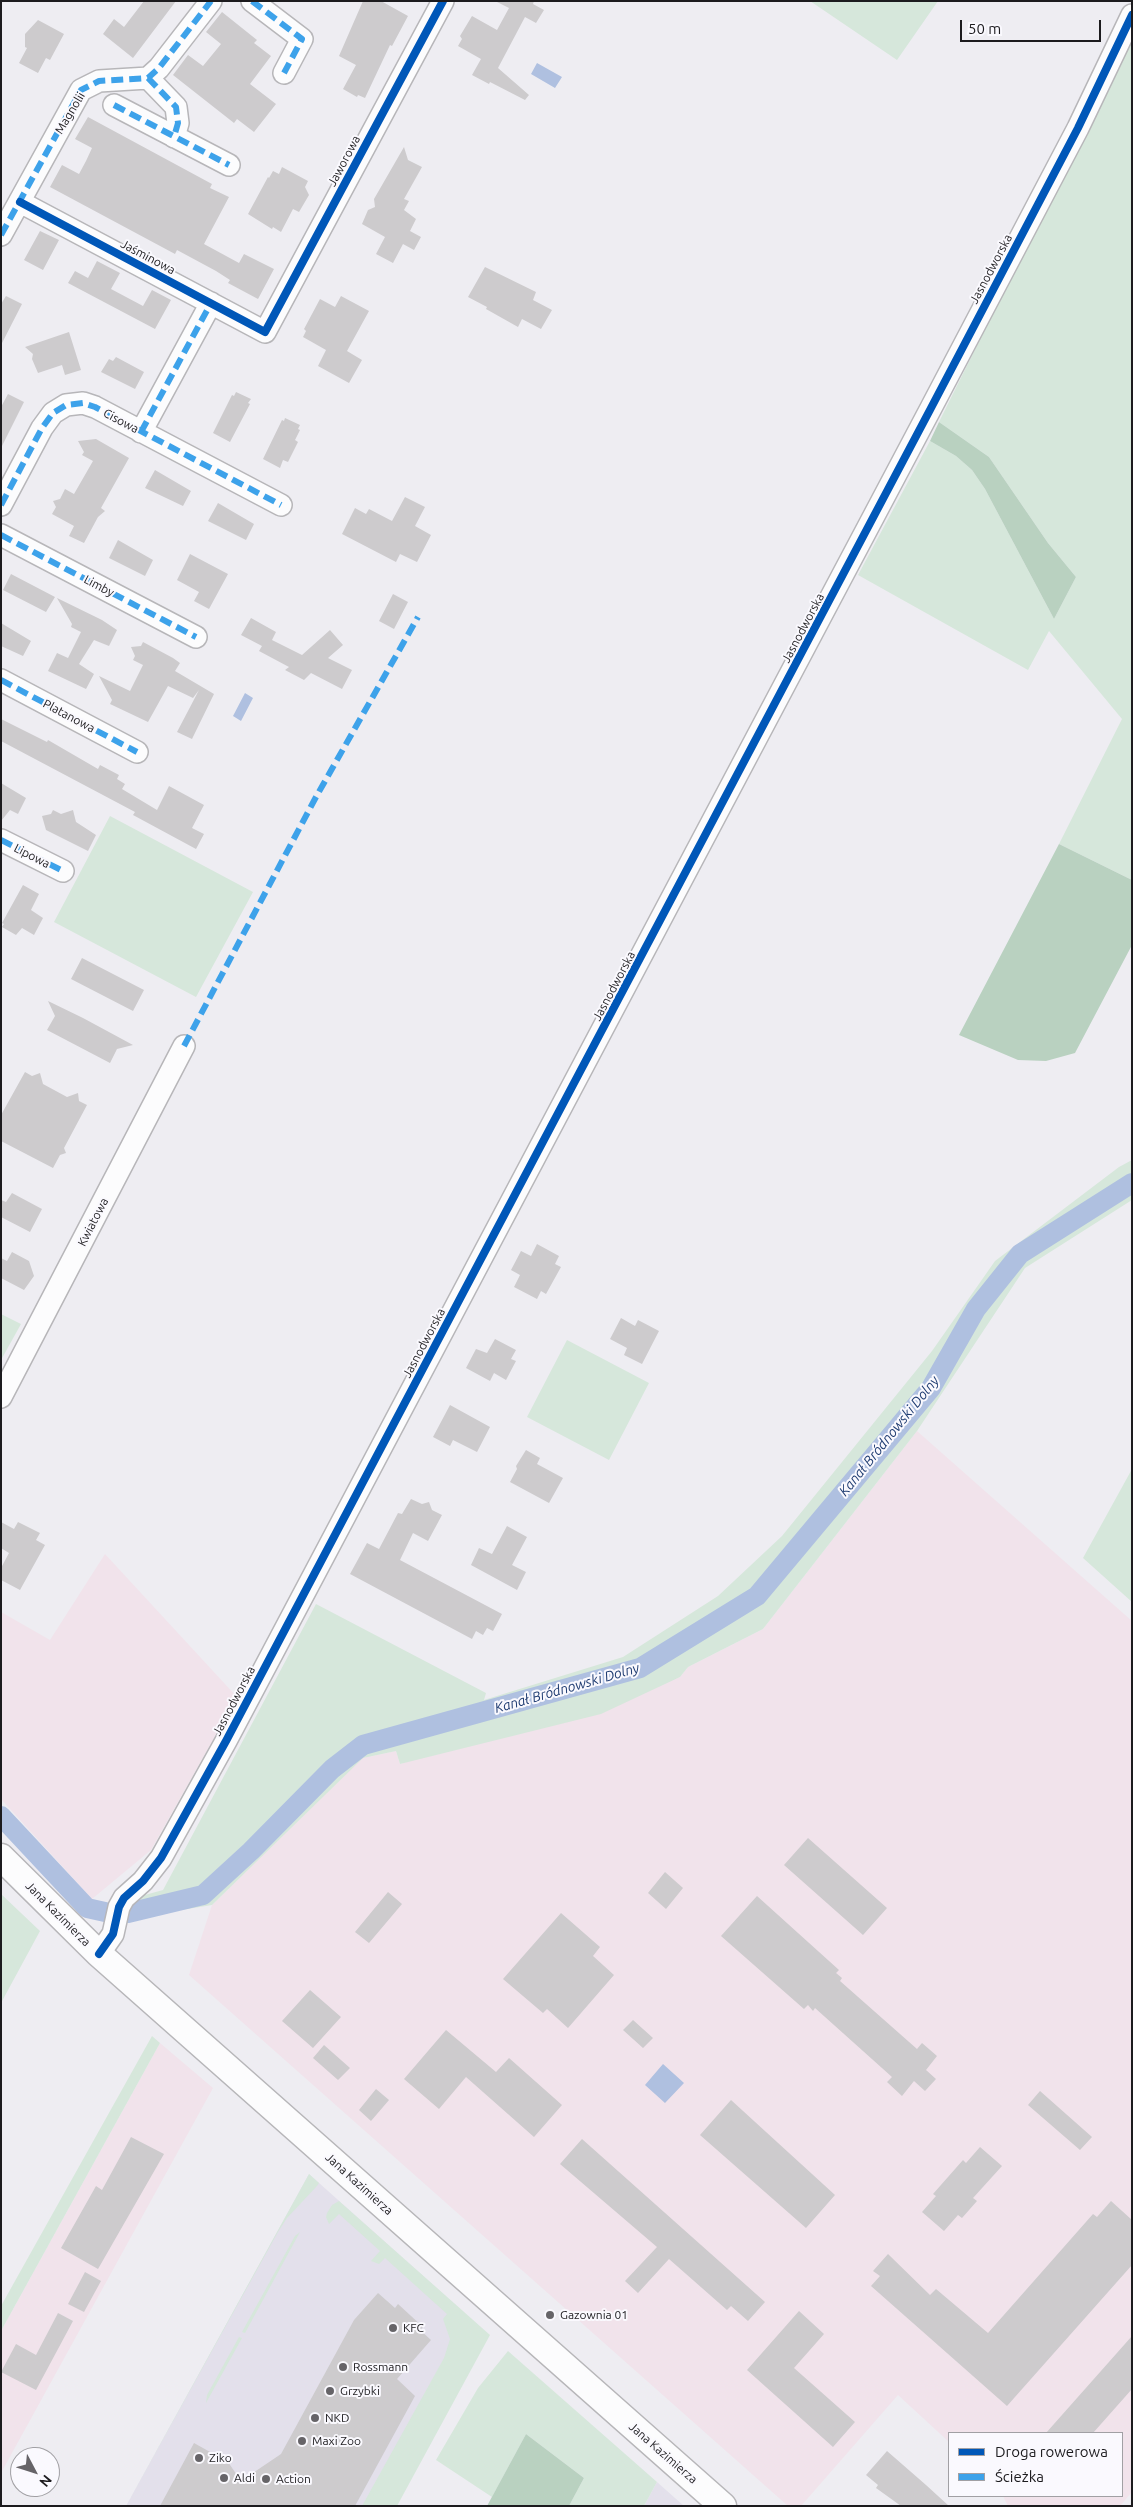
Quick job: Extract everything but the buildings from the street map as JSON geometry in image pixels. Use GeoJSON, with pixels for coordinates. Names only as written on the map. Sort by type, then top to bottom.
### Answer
{"type":"FeatureCollection","features":[{"type":"Feature","properties":{"kind":"main road","name":"Jana Kazimierza"},"geometry":{"type":"LineString","coordinates":[[1,1857],[99,1954],[723,2506]]}},
{"type":"Feature","properties":{"kind":"street"},"geometry":{"type":"LineString","coordinates":[[174,136],[178,124],[176,108],[148,78],[159,68],[211,1]]}},
{"type":"Feature","properties":{"kind":"street"},"geometry":{"type":"LineString","coordinates":[[252,1],[302,40],[284,73]]}},
{"type":"Feature","properties":{"kind":"street","name":"Jaworowa"},"geometry":{"type":"LineString","coordinates":[[265,332],[443,1]]}},
{"type":"Feature","properties":{"kind":"street","name":"Jasnodworska"},"geometry":{"type":"LineString","coordinates":[[99,1954],[113,1934],[118,1907],[124,1898],[143,1881],[161,1858],[221,1750],[932,408],[1078,128],[1132,15]]}},
{"type":"Feature","properties":{"kind":"street","name":"Magnolii"},"geometry":{"type":"LineString","coordinates":[[1,235],[81,90],[99,81],[148,78]]}},
{"type":"Feature","properties":{"kind":"street"},"geometry":{"type":"LineString","coordinates":[[114,105],[229,165]]}},
{"type":"Feature","properties":{"kind":"street","name":"Jaśminowa"},"geometry":{"type":"LineString","coordinates":[[20,202],[265,332]]}},
{"type":"Feature","properties":{"kind":"street"},"geometry":{"type":"LineString","coordinates":[[142,432],[211,303]]}},
{"type":"Feature","properties":{"kind":"street","name":"Cisowa"},"geometry":{"type":"LineString","coordinates":[[1,505],[42,428],[53,413],[66,405],[83,403],[95,407],[281,504]]}},
{"type":"Feature","properties":{"kind":"street","name":"Limby"},"geometry":{"type":"LineString","coordinates":[[1,535],[196,637]]}},
{"type":"Feature","properties":{"kind":"street","name":"Platanowa"},"geometry":{"type":"LineString","coordinates":[[1,680],[137,752]]}},
{"type":"Feature","properties":{"kind":"street","name":"Lipowa"},"geometry":{"type":"LineString","coordinates":[[1,840],[63,871]]}},
{"type":"Feature","properties":{"kind":"street","name":"Kwiatowa"},"geometry":{"type":"LineString","coordinates":[[1,1397],[184,1046]]}},
{"type":"Feature","properties":{"kind":"shaded area"},"geometry":{"type":"Polygon","coordinates":[[[917,1431],[1132,1621],[1132,2492],[1120,2506],[1008,2506],[1004,2497],[1123,2497],[1123,2432],[948,2432],[948,2441],[898,2395],[801,2506],[788,2506],[189,1975],[212,1905],[362,1758],[396,1751],[400,1764],[680,1677],[688,1667],[763,1629],[917,1431]]]}},
{"type":"Feature","properties":{"kind":"shaded area"},"geometry":{"type":"Polygon","coordinates":[[[105,1554],[237,1697],[151,1850],[92,1899],[1,1799],[1,1612],[50,1640],[105,1554]]]}},
{"type":"Feature","properties":{"kind":"shaded area"},"geometry":{"type":"Polygon","coordinates":[[[160,2043],[213,2088],[15,2447],[10,2447],[10,2457],[1,2473],[1,2331],[160,2043]]]}},
{"type":"Feature","properties":{"kind":"shaded area"},"geometry":{"type":"Polygon","coordinates":[[[309,2174],[468,2316],[364,2506],[126,2506],[309,2174]]]}},
{"type":"Feature","properties":{"kind":"shaded area"},"geometry":{"type":"Polygon","coordinates":[[[657,2482],[684,2506],[644,2506],[657,2482]]]}},
{"type":"Feature","properties":{"kind":"green space"},"geometry":{"type":"Polygon","coordinates":[[[810,1],[938,1],[897,60],[810,1]]]}},
{"type":"Feature","properties":{"kind":"green space"},"geometry":{"type":"Polygon","coordinates":[[[1132,33],[1132,880],[1059,844],[1122,719],[1049,631],[1028,670],[858,575],[930,441],[956,456],[972,470],[985,489],[1054,619],[1076,577],[1048,543],[989,457],[939,422],[1132,33]]]}},
{"type":"Feature","properties":{"kind":"green space"},"geometry":{"type":"Polygon","coordinates":[[[939,422],[989,457],[1048,543],[1076,577],[1054,619],[985,489],[972,470],[956,456],[930,441],[939,422]]]}},
{"type":"Feature","properties":{"kind":"green space"},"geometry":{"type":"Polygon","coordinates":[[[110,816],[253,892],[196,997],[54,922],[110,816]]]}},
{"type":"Feature","properties":{"kind":"green space"},"geometry":{"type":"Polygon","coordinates":[[[1059,844],[1132,880],[1132,945],[1075,1053],[1046,1061],[1018,1060],[959,1035],[1059,844]]]}},
{"type":"Feature","properties":{"kind":"green space"},"geometry":{"type":"Polygon","coordinates":[[[1132,1160],[1132,1200],[1025,1268],[917,1431],[763,1629],[688,1667],[680,1677],[601,1714],[400,1764],[396,1751],[363,1758],[212,1905],[125,1919],[134,1898],[163,1890],[316,1604],[486,1693],[484,1700],[623,1657],[718,1596],[782,1536],[932,1351],[995,1261],[1119,1167],[1132,1160]]]}},
{"type":"Feature","properties":{"kind":"green space"},"geometry":{"type":"Polygon","coordinates":[[[1,1314],[21,1324],[1,1360],[1,1314]]]}},
{"type":"Feature","properties":{"kind":"green space"},"geometry":{"type":"Polygon","coordinates":[[[567,1340],[649,1383],[609,1460],[527,1417],[567,1340]]]}},
{"type":"Feature","properties":{"kind":"green space"},"geometry":{"type":"Polygon","coordinates":[[[1132,1469],[1132,1602],[1083,1558],[1132,1469]]]}},
{"type":"Feature","properties":{"kind":"green space"},"geometry":{"type":"Polygon","coordinates":[[[1,1894],[40,1931],[1,2003],[1,1894]]]}},
{"type":"Feature","properties":{"kind":"green space"},"geometry":{"type":"Polygon","coordinates":[[[152,2036],[160,2043],[1,2331],[1,2306],[152,2036]]]}},
{"type":"Feature","properties":{"kind":"green space"},"geometry":{"type":"Polygon","coordinates":[[[309,2174],[319,2183],[287,2218],[278,2232],[126,2506],[309,2174]]]}},
{"type":"Feature","properties":{"kind":"green space"},"geometry":{"type":"Polygon","coordinates":[[[339,2201],[490,2335],[397,2506],[362,2506],[444,2358],[450,2339],[443,2319],[447,2314],[385,2258],[379,2264],[371,2261],[380,2251],[339,2214],[329,2224],[326,2217],[327,2213],[332,2205],[339,2201]]]}},
{"type":"Feature","properties":{"kind":"green space"},"geometry":{"type":"Polygon","coordinates":[[[300,2232],[245,2333],[242,2332],[295,2236],[300,2232]]]}},
{"type":"Feature","properties":{"kind":"green space"},"geometry":{"type":"Polygon","coordinates":[[[239,2337],[242,2338],[206,2403],[207,2395],[239,2337]]]}},
{"type":"Feature","properties":{"kind":"green space"},"geometry":{"type":"Polygon","coordinates":[[[508,2351],[657,2482],[644,2506],[569,2506],[584,2478],[526,2434],[492,2497],[436,2460],[478,2388],[508,2351]]]}},
{"type":"Feature","properties":{"kind":"green space"},"geometry":{"type":"Polygon","coordinates":[[[526,2434],[584,2478],[569,2506],[487,2506],[526,2434]]]}},
{"type":"Feature","properties":{"kind":"water"},"geometry":{"type":"Polygon","coordinates":[[[537,63],[562,77],[555,88],[531,74],[537,63]]]}},
{"type":"Feature","properties":{"kind":"water"},"geometry":{"type":"Polygon","coordinates":[[[245,693],[253,698],[241,721],[233,716],[245,693]]]}},
{"type":"Feature","properties":{"kind":"water"},"geometry":{"type":"Polygon","coordinates":[[[663,2064],[684,2083],[665,2103],[645,2085],[663,2064]]]}},
{"type":"Feature","properties":{"kind":"waterway","name":"Kanał Bródnowski Dolny"},"geometry":{"type":"LineString","coordinates":[[128,1913],[203,1895],[251,1851],[332,1769],[363,1745],[640,1668],[757,1596],[931,1388],[976,1309],[1020,1254],[1132,1183]]}},
{"type":"Feature","properties":{"kind":"waterway","name":"Kanał Bródnowski Dolny"},"geometry":{"type":"LineString","coordinates":[[1,1816],[87,1908],[105,1912]]}},
{"type":"Feature","properties":{"kind":"marked path"},"geometry":{"type":"LineString","coordinates":[[1,235],[81,90],[99,81],[148,78],[159,68],[211,1]]}},
{"type":"Feature","properties":{"kind":"marked path"},"geometry":{"type":"LineString","coordinates":[[252,1],[302,39],[284,73]]}},
{"type":"Feature","properties":{"kind":"marked path"},"geometry":{"type":"LineString","coordinates":[[148,78],[176,107],[178,123],[174,137]]}},
{"type":"Feature","properties":{"kind":"marked path"},"geometry":{"type":"LineString","coordinates":[[114,105],[229,165]]}},
{"type":"Feature","properties":{"kind":"marked path"},"geometry":{"type":"LineString","coordinates":[[141,432],[211,303]]}},
{"type":"Feature","properties":{"kind":"marked path"},"geometry":{"type":"LineString","coordinates":[[1,505],[42,428],[53,413],[66,405],[83,403],[95,407],[281,505]]}},
{"type":"Feature","properties":{"kind":"marked path"},"geometry":{"type":"LineString","coordinates":[[1,535],[196,637]]}},
{"type":"Feature","properties":{"kind":"marked path"},"geometry":{"type":"LineString","coordinates":[[184,1046],[316,797],[418,617]]}},
{"type":"Feature","properties":{"kind":"marked path"},"geometry":{"type":"LineString","coordinates":[[1,680],[137,752]]}},
{"type":"Feature","properties":{"kind":"marked path"},"geometry":{"type":"LineString","coordinates":[[1,840],[63,871]]}},
{"type":"Feature","properties":{"kind":"cycle path"},"geometry":{"type":"LineString","coordinates":[[20,202],[265,332],[443,1]]}},
{"type":"Feature","properties":{"kind":"cycle path"},"geometry":{"type":"LineString","coordinates":[[99,1954],[113,1934],[119,1907],[124,1898],[143,1881],[161,1858],[226,1741],[1078,128],[1132,15]]}},
{"type":"Feature","properties":{"kind":"place","name":"Gazownia 01"},"geometry":{"type":"Point","coordinates":[550,2315]}},
{"type":"Feature","properties":{"kind":"place","name":"KFC"},"geometry":{"type":"Point","coordinates":[393,2328]}},
{"type":"Feature","properties":{"kind":"place","name":"Rossmann"},"geometry":{"type":"Point","coordinates":[343,2367]}},
{"type":"Feature","properties":{"kind":"place","name":"Grzybki"},"geometry":{"type":"Point","coordinates":[330,2391]}},
{"type":"Feature","properties":{"kind":"place","name":"NKD"},"geometry":{"type":"Point","coordinates":[315,2418]}},
{"type":"Feature","properties":{"kind":"place","name":"Maxi Zoo"},"geometry":{"type":"Point","coordinates":[302,2441]}},
{"type":"Feature","properties":{"kind":"place","name":"Ziko"},"geometry":{"type":"Point","coordinates":[199,2458]}},
{"type":"Feature","properties":{"kind":"place","name":"Aldi"},"geometry":{"type":"Point","coordinates":[224,2478]}},
{"type":"Feature","properties":{"kind":"place","name":"Action"},"geometry":{"type":"Point","coordinates":[266,2479]}}]}
